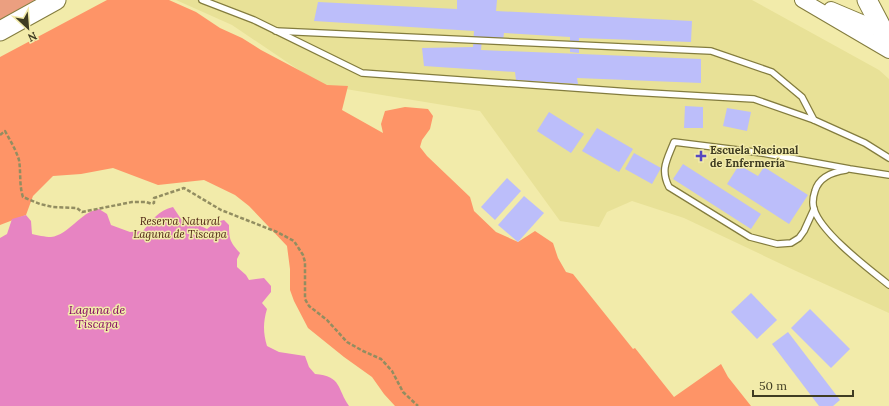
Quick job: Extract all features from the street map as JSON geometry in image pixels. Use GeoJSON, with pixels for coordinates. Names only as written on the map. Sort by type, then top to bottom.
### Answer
{"type":"FeatureCollection","features":[{"type":"Feature","properties":{"kind":"highway"},"geometry":{"type":"LineString","coordinates":[[0,31],[56,0]]}},
{"type":"Feature","properties":{"kind":"highway"},"geometry":{"type":"LineString","coordinates":[[867,0],[886,36]]}},
{"type":"Feature","properties":{"kind":"street"},"geometry":{"type":"LineString","coordinates":[[802,0],[889,51]]}},
{"type":"Feature","properties":{"kind":"street"},"geometry":{"type":"LineString","coordinates":[[811,0],[886,36]]}},
{"type":"Feature","properties":{"kind":"lane"},"geometry":{"type":"LineString","coordinates":[[202,0],[254,20],[362,73],[624,92],[754,99],[814,120],[865,143],[889,158]]}},
{"type":"Feature","properties":{"kind":"lane"},"geometry":{"type":"LineString","coordinates":[[276,31],[711,51],[772,72],[802,98],[814,120]]}},
{"type":"Feature","properties":{"kind":"lane"},"geometry":{"type":"LineString","coordinates":[[814,209],[804,231],[799,238],[791,243],[777,244],[750,236],[669,188],[666,181],[664,166],[674,142],[762,153],[889,175]]}},
{"type":"Feature","properties":{"kind":"lane"},"geometry":{"type":"LineString","coordinates":[[850,169],[836,172],[817,184],[813,197],[814,209],[818,218],[830,233],[857,259],[889,285]]}},
{"type":"Feature","properties":{"kind":"path"},"geometry":{"type":"LineString","coordinates":[[0,135],[5,131],[18,158],[21,174],[20,185],[23,197],[40,204],[53,207],[77,208],[82,212],[132,202],[146,202],[152,204],[154,203],[154,198],[184,188],[221,210],[277,232],[294,241],[306,262],[305,299],[309,306],[327,320],[347,342],[381,359],[392,371],[403,392],[418,406]]}},
{"type":"Feature","properties":{"kind":"shaded area"},"geometry":{"type":"Polygon","coordinates":[[[0,0],[35,0],[0,20],[0,0]]]}},
{"type":"Feature","properties":{"kind":"shaded area","name":"Reserva Natural Laguna de Tiscapa"},"geometry":{"type":"Polygon","coordinates":[[[107,0],[169,0],[196,12],[220,28],[242,38],[261,50],[327,85],[348,86],[342,110],[383,133],[381,124],[385,111],[405,107],[428,109],[433,116],[430,129],[422,140],[420,147],[427,156],[470,197],[474,211],[496,232],[518,242],[535,231],[553,243],[558,258],[566,272],[573,274],[633,349],[635,348],[674,397],[721,364],[728,377],[751,406],[395,406],[372,377],[308,328],[290,290],[290,269],[287,246],[249,206],[235,195],[204,180],[158,185],[113,168],[81,174],[53,176],[33,196],[26,215],[0,225],[0,57],[107,0]]]}},
{"type":"Feature","properties":{"kind":"shaded area","name":"Escuela Nacional de Enfermería"},"geometry":{"type":"Polygon","coordinates":[[[176,0],[752,0],[879,70],[889,79],[889,313],[684,218],[632,201],[607,212],[599,227],[560,221],[480,111],[321,85],[232,25],[176,0]]]}},
{"type":"Feature","properties":{"kind":"water","name":"Laguna de Tiscapa"},"geometry":{"type":"Polygon","coordinates":[[[173,207],[181,219],[195,223],[207,229],[216,222],[224,220],[229,225],[231,240],[240,253],[237,259],[237,267],[249,280],[264,278],[271,286],[271,292],[262,303],[267,309],[264,328],[267,346],[279,352],[305,356],[309,367],[315,374],[330,377],[338,384],[349,406],[0,406],[0,238],[7,234],[12,219],[26,215],[31,221],[32,234],[51,237],[63,232],[86,214],[99,209],[107,214],[111,225],[130,232],[143,231],[160,213],[173,207]]]}},
{"type":"Feature","properties":{"kind":"building"},"geometry":{"type":"Polygon","coordinates":[[[457,0],[497,0],[496,11],[692,21],[691,42],[579,38],[579,53],[570,52],[570,37],[504,33],[503,40],[482,39],[481,50],[701,59],[701,83],[577,78],[578,84],[516,80],[515,72],[424,66],[422,48],[473,47],[474,31],[314,21],[318,2],[457,9],[457,0]]]}},
{"type":"Feature","properties":{"kind":"building"},"geometry":{"type":"Polygon","coordinates":[[[685,106],[703,107],[703,128],[684,128],[685,106]]]}},
{"type":"Feature","properties":{"kind":"building"},"geometry":{"type":"Polygon","coordinates":[[[727,108],[751,112],[747,131],[723,126],[727,108]]]}},
{"type":"Feature","properties":{"kind":"building"},"geometry":{"type":"Polygon","coordinates":[[[549,112],[584,134],[571,153],[537,131],[549,112]]]}},
{"type":"Feature","properties":{"kind":"building"},"geometry":{"type":"Polygon","coordinates":[[[597,128],[633,149],[619,172],[582,151],[597,128]]]}},
{"type":"Feature","properties":{"kind":"building"},"geometry":{"type":"Polygon","coordinates":[[[634,153],[661,168],[652,184],[625,169],[634,153]]]}},
{"type":"Feature","properties":{"kind":"building"},"geometry":{"type":"Polygon","coordinates":[[[683,164],[761,214],[751,229],[673,179],[683,164]]]}},
{"type":"Feature","properties":{"kind":"building"},"geometry":{"type":"Polygon","coordinates":[[[739,165],[758,176],[764,167],[808,195],[789,224],[727,184],[739,165]]]}},
{"type":"Feature","properties":{"kind":"building"},"geometry":{"type":"Polygon","coordinates":[[[507,178],[521,191],[495,220],[481,207],[507,178]]]}},
{"type":"Feature","properties":{"kind":"building"},"geometry":{"type":"Polygon","coordinates":[[[524,196],[544,213],[518,242],[498,225],[524,196]]]}},
{"type":"Feature","properties":{"kind":"building"},"geometry":{"type":"Polygon","coordinates":[[[751,293],[777,320],[757,339],[731,312],[751,293]]]}},
{"type":"Feature","properties":{"kind":"building"},"geometry":{"type":"Polygon","coordinates":[[[810,309],[850,349],[831,368],[791,328],[810,309]]]}},
{"type":"Feature","properties":{"kind":"building"},"geometry":{"type":"Polygon","coordinates":[[[788,332],[840,400],[833,406],[819,406],[772,344],[788,332]]]}},
{"type":"Feature","properties":{"kind":"place","name":"Escuela Nacional de Enfermería"},"geometry":{"type":"Point","coordinates":[701,156]}}]}
